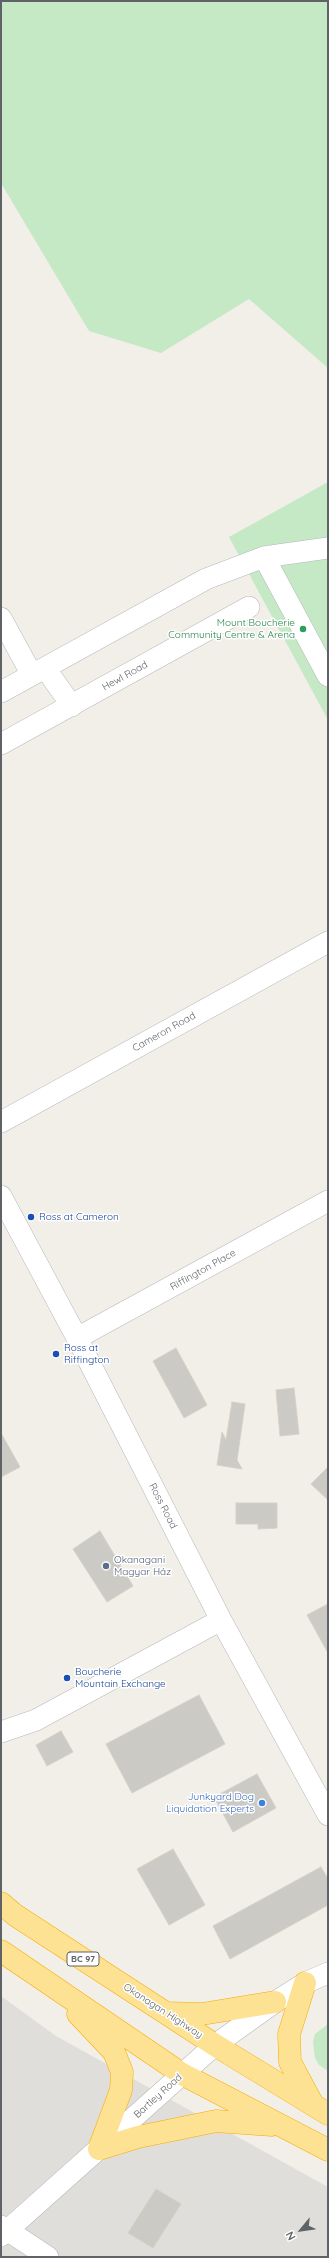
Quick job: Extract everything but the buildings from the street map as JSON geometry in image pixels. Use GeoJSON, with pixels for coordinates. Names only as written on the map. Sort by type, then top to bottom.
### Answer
{"type":"FeatureCollection","features":[{"type":"Feature","properties":{"kind":"highway","name":"Okanagan Highway"},"geometry":{"type":"LineString","coordinates":[[1,1903],[15,1915],[215,2045],[320,2109]]}},
{"type":"Feature","properties":{"kind":"highway"},"geometry":{"type":"LineString","coordinates":[[1,1950],[182,2074],[328,2150]]}},
{"type":"Feature","properties":{"kind":"highway"},"geometry":{"type":"LineString","coordinates":[[305,1983],[289,2034],[290,2062],[320,2109]]}},
{"type":"Feature","properties":{"kind":"highway"},"geometry":{"type":"LineString","coordinates":[[52,1985],[114,2052],[122,2072],[121,2090],[99,2149]]}},
{"type":"Feature","properties":{"kind":"highway"},"geometry":{"type":"LineString","coordinates":[[166,2013],[208,2013],[274,2002]]}},
{"type":"Feature","properties":{"kind":"highway"},"geometry":{"type":"LineString","coordinates":[[99,2149],[138,2137],[216,2121],[281,2125]]}},
{"type":"Feature","properties":{"kind":"street"},"geometry":{"type":"LineString","coordinates":[[1,692],[206,579],[264,557],[328,548]]}},
{"type":"Feature","properties":{"kind":"street"},"geometry":{"type":"LineString","coordinates":[[264,557],[328,676]]}},
{"type":"Feature","properties":{"kind":"street","name":"Hewl Road"},"geometry":{"type":"LineString","coordinates":[[1,744],[249,607]]}},
{"type":"Feature","properties":{"kind":"street"},"geometry":{"type":"LineString","coordinates":[[1,618],[38,671],[72,706]]}},
{"type":"Feature","properties":{"kind":"street","name":"Cameron Road"},"geometry":{"type":"LineString","coordinates":[[1,1122],[328,942]]}},
{"type":"Feature","properties":{"kind":"street","name":"Ross Road"},"geometry":{"type":"LineString","coordinates":[[1,1196],[77,1338],[221,1620],[328,1815]]}},
{"type":"Feature","properties":{"kind":"street","name":"Riffington Place"},"geometry":{"type":"LineString","coordinates":[[77,1338],[328,1201]]}},
{"type":"Feature","properties":{"kind":"street"},"geometry":{"type":"LineString","coordinates":[[1,1732],[36,1720],[221,1620]]}},
{"type":"Feature","properties":{"kind":"street","name":"Bartley Road"},"geometry":{"type":"LineString","coordinates":[[3,2231],[99,2149],[215,2045],[274,2002],[305,1983],[328,1973]]}},
{"type":"Feature","properties":{"kind":"street"},"geometry":{"type":"LineString","coordinates":[[3,2231],[48,2257]]}},
{"type":"Feature","properties":{"kind":"shaded area"},"geometry":{"type":"Polygon","coordinates":[[[1,1996],[56,2036],[328,2187],[328,2257],[1,2257],[1,1996]]]}},
{"type":"Feature","properties":{"kind":"green space"},"geometry":{"type":"Polygon","coordinates":[[[1,1],[328,1],[328,368],[249,299],[161,353],[89,331],[1,183],[1,1]]]}},
{"type":"Feature","properties":{"kind":"green space","name":"Mount Boucherie Community Centre & Arena"},"geometry":{"type":"Polygon","coordinates":[[[328,482],[328,720],[229,537],[328,482]]]}},
{"type":"Feature","properties":{"kind":"green space"},"geometry":{"type":"Polygon","coordinates":[[[328,2024],[328,2071],[319,2065],[315,2058],[313,2042],[315,2034],[328,2024]]]}},
{"type":"Feature","properties":{"kind":"place","name":"Mount Boucherie Community Centre & Arena"},"geometry":{"type":"Point","coordinates":[303,629]}},
{"type":"Feature","properties":{"kind":"place","name":"Ross at Cameron"},"geometry":{"type":"Point","coordinates":[31,1217]}},
{"type":"Feature","properties":{"kind":"place","name":"Ross at Riffington"},"geometry":{"type":"Point","coordinates":[56,1354]}},
{"type":"Feature","properties":{"kind":"place","name":"Okanagani Magyar Ház"},"geometry":{"type":"Point","coordinates":[106,1566]}},
{"type":"Feature","properties":{"kind":"place","name":"Boucherie Mountain Exchange"},"geometry":{"type":"Point","coordinates":[67,1678]}},
{"type":"Feature","properties":{"kind":"place","name":"Junkyard Dog Liquidation Experts"},"geometry":{"type":"Point","coordinates":[262,1803]}}]}
